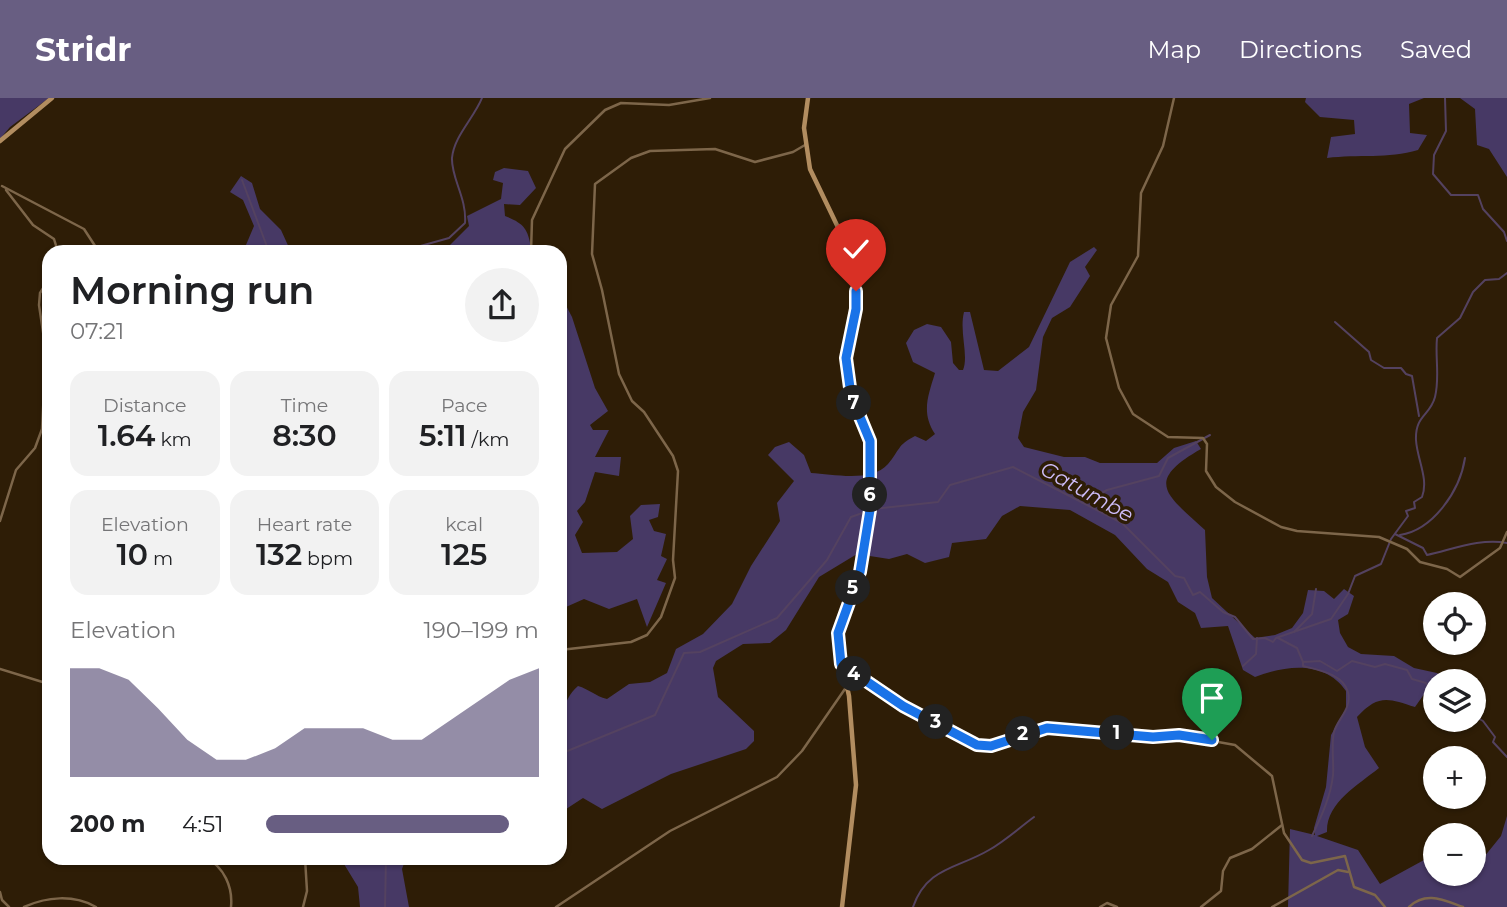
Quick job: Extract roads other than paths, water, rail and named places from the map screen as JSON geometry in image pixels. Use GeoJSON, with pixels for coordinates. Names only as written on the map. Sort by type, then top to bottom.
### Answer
{"type":"FeatureCollection","features":[{"type":"Feature","properties":{"kind":"main road"},"geometry":{"type":"LineString","coordinates":[[0,141],[52,98]]}},
{"type":"Feature","properties":{"kind":"main road"},"geometry":{"type":"LineString","coordinates":[[808,98],[805,145],[813,179],[846,244],[854,279],[856,309],[847,351],[848,379],[853,401],[868,433],[871,453],[870,510],[863,559],[838,633],[841,664],[847,686],[855,795],[841,906]]}},
{"type":"Feature","properties":{"kind":"street"},"geometry":{"type":"LineString","coordinates":[[531,245],[532,220],[565,149],[605,110],[621,103],[668,105],[710,98]]}},
{"type":"Feature","properties":{"kind":"street"},"geometry":{"type":"LineString","coordinates":[[1174,98],[1163,146],[1140,193],[1138,256],[1111,305],[1107,326],[1110,355],[1122,397],[1138,418],[1173,439],[1202,438],[1207,444],[1206,471],[1216,487],[1235,502],[1281,527],[1297,531],[1361,534],[1391,542],[1407,548],[1420,562],[1447,569],[1460,577],[1500,548],[1507,532]]}},
{"type":"Feature","properties":{"kind":"street"},"geometry":{"type":"LineString","coordinates":[[567,649],[631,642],[647,635],[661,617],[675,578],[672,565],[678,471],[673,456],[644,412],[632,401],[619,374],[603,290],[592,254],[595,184],[631,158],[650,151],[715,149],[755,162],[793,152],[805,145]]}},
{"type":"Feature","properties":{"kind":"street"},"geometry":{"type":"LineString","coordinates":[[1,186],[33,225],[52,236],[55,245]]}},
{"type":"Feature","properties":{"kind":"street"},"geometry":{"type":"LineString","coordinates":[[1,186],[81,228],[94,245]]}},
{"type":"Feature","properties":{"kind":"street"},"geometry":{"type":"LineString","coordinates":[[42,290],[39,304],[42,325]]}},
{"type":"Feature","properties":{"kind":"street"},"geometry":{"type":"LineString","coordinates":[[0,521],[16,470],[35,448],[42,429]]}},
{"type":"Feature","properties":{"kind":"street"},"geometry":{"type":"LineString","coordinates":[[841,664],[903,706],[977,745],[991,746],[1047,728],[1153,737],[1179,735],[1235,745],[1272,776],[1282,825],[1301,860],[1311,863],[1342,855],[1347,859],[1354,887],[1375,895],[1385,907]]}},
{"type":"Feature","properties":{"kind":"street"},"geometry":{"type":"LineString","coordinates":[[0,669],[42,682]]}},
{"type":"Feature","properties":{"kind":"street"},"geometry":{"type":"LineString","coordinates":[[556,907],[670,831],[777,777],[802,751],[847,686]]}},
{"type":"Feature","properties":{"kind":"street"},"geometry":{"type":"LineString","coordinates":[[1201,907],[1220,891],[1223,871],[1230,858],[1252,849],[1282,825]]}},
{"type":"Feature","properties":{"kind":"street"},"geometry":{"type":"LineString","coordinates":[[217,865],[231,889],[231,907]]}},
{"type":"Feature","properties":{"kind":"street"},"geometry":{"type":"LineString","coordinates":[[303,907],[307,891],[305,865]]}},
{"type":"Feature","properties":{"kind":"street"},"geometry":{"type":"LineString","coordinates":[[1272,907],[1338,870],[1349,872]]}},
{"type":"Feature","properties":{"kind":"street"},"geometry":{"type":"LineString","coordinates":[[0,892],[2,900],[9,907]]}},
{"type":"Feature","properties":{"kind":"street"},"geometry":{"type":"LineString","coordinates":[[1409,907],[1419,898],[1428,897],[1463,907]]}},
{"type":"Feature","properties":{"kind":"street"},"geometry":{"type":"LineString","coordinates":[[23,907],[55,898],[84,901],[96,907]]}},
{"type":"Feature","properties":{"kind":"street"},"geometry":{"type":"LineString","coordinates":[[1100,907],[1107,903],[1118,907]]}},
{"type":"Feature","properties":{"kind":"waterway"},"geometry":{"type":"LineString","coordinates":[[424,245],[449,238],[465,223],[464,205],[452,158],[456,142],[482,98]]}},
{"type":"Feature","properties":{"kind":"waterway"},"geometry":{"type":"LineString","coordinates":[[1445,98],[1446,131],[1434,155],[1433,174],[1451,195],[1478,195],[1483,209],[1504,232],[1507,241]]}},
{"type":"Feature","properties":{"kind":"waterway"},"geometry":{"type":"LineString","coordinates":[[242,180],[266,245]]}},
{"type":"Feature","properties":{"kind":"waterway","name":"Gatumbe"},"geometry":{"type":"LineString","coordinates":[[873,509],[938,502],[950,485],[1013,467],[1122,523],[1175,576],[1184,578],[1193,595],[1200,592],[1223,612],[1235,617],[1253,639],[1265,638],[1273,642],[1276,638],[1331,619],[1348,594],[1355,576],[1381,564],[1391,539],[1408,516],[1406,511],[1415,508],[1414,502],[1422,497],[1424,490],[1416,432],[1420,420],[1435,397],[1437,338],[1460,318],[1473,292],[1485,280],[1499,279],[1507,273]]}},
{"type":"Feature","properties":{"kind":"waterway"},"geometry":{"type":"LineString","coordinates":[[1335,322],[1369,352],[1371,360],[1384,368],[1401,368],[1412,376],[1419,416]]}},
{"type":"Feature","properties":{"kind":"waterway"},"geometry":{"type":"LineString","coordinates":[[1083,503],[1107,490],[1159,476],[1168,458],[1210,435]]}},
{"type":"Feature","properties":{"kind":"waterway"},"geometry":{"type":"LineString","coordinates":[[1400,535],[1423,526],[1443,507],[1457,483],[1465,458]]}},
{"type":"Feature","properties":{"kind":"waterway","name":"Gatumbe"},"geometry":{"type":"LineString","coordinates":[[567,751],[655,715],[684,653],[700,652],[777,618],[827,560],[851,517],[868,511]]}},
{"type":"Feature","properties":{"kind":"waterway"},"geometry":{"type":"LineString","coordinates":[[1395,534],[1423,548],[1427,555],[1477,543],[1507,543]]}},
{"type":"Feature","properties":{"kind":"waterway"},"geometry":{"type":"LineString","coordinates":[[1294,632],[1312,614],[1316,589]]}},
{"type":"Feature","properties":{"kind":"waterway"},"geometry":{"type":"LineString","coordinates":[[1243,666],[1256,654],[1257,638]]}},
{"type":"Feature","properties":{"kind":"waterway"},"geometry":{"type":"LineString","coordinates":[[1278,638],[1297,648],[1303,662],[1320,661],[1337,671],[1352,661],[1375,667],[1385,664],[1407,670],[1412,679],[1423,682]]}},
{"type":"Feature","properties":{"kind":"waterway"},"geometry":{"type":"LineString","coordinates":[[1303,662],[1303,666],[1336,677],[1345,686],[1349,698],[1334,732],[1330,791],[1312,836]]}},
{"type":"Feature","properties":{"kind":"waterway"},"geometry":{"type":"LineString","coordinates":[[1486,725],[1495,737],[1493,742],[1507,757]]}},
{"type":"Feature","properties":{"kind":"waterway"},"geometry":{"type":"LineString","coordinates":[[913,907],[926,884],[935,876],[989,850],[1034,817]]}},
{"type":"Feature","properties":{"kind":"waterway","name":"Gatumbe"},"geometry":{"type":"LineString","coordinates":[[385,907],[386,865]]}}]}
